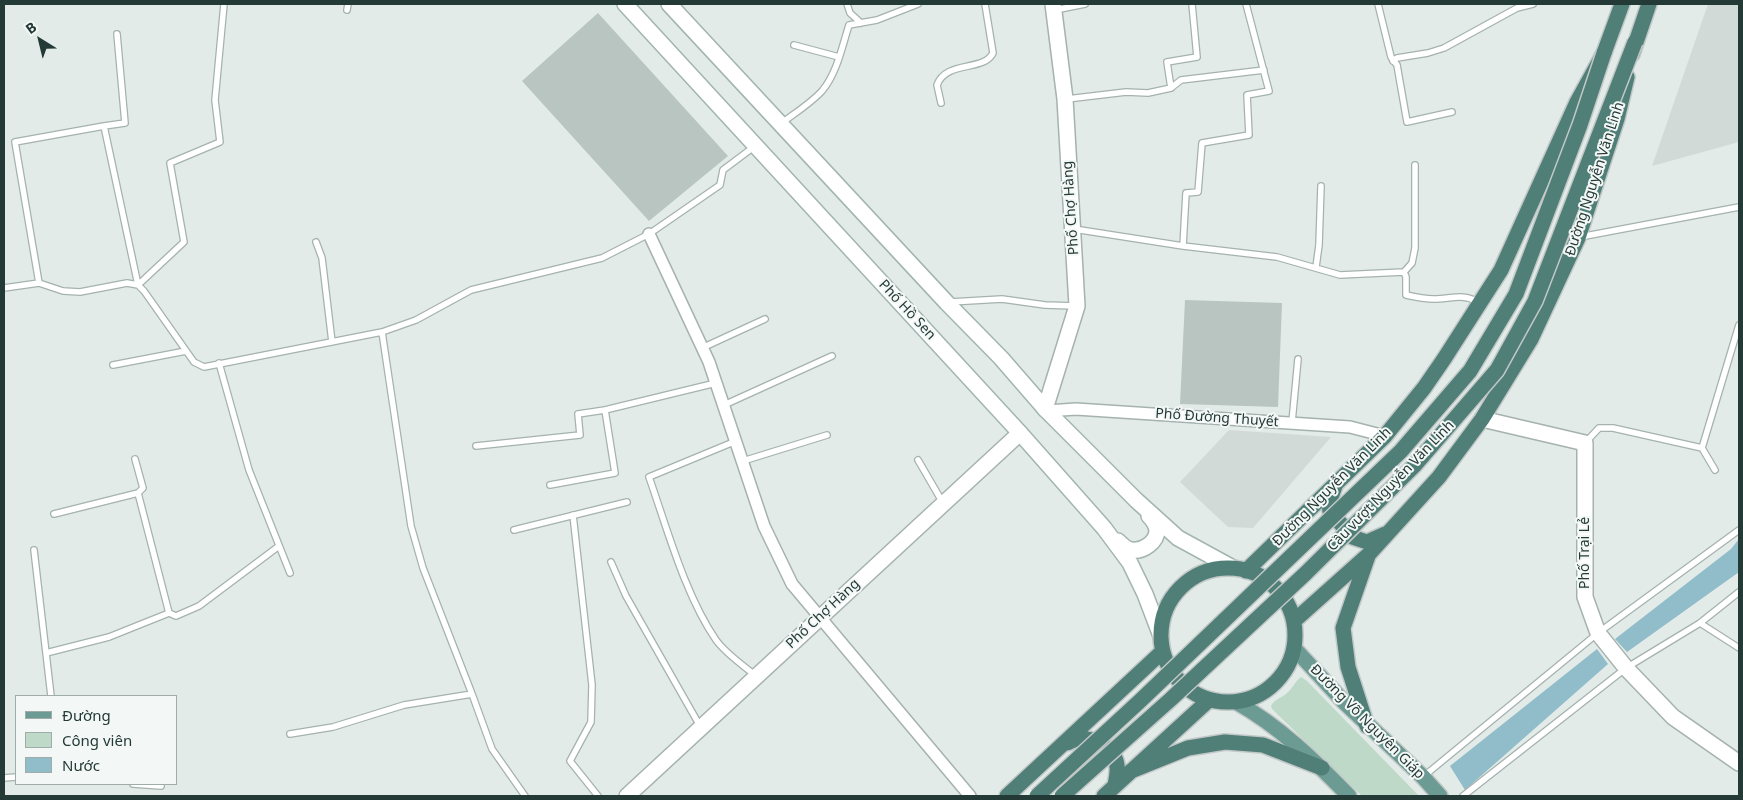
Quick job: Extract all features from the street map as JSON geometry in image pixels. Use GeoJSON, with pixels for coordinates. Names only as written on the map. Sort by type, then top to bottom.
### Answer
{"type":"FeatureCollection","features":[{"type":"Feature","properties":{"kind":"highway","name":"Đường Nguyễn Văn Linh"},"geometry":{"type":"LineString","coordinates":[[1240,569],[1335,485],[1385,436],[1424,388],[1501,270],[1577,102],[1604,53],[1622,4]]}},
{"type":"Feature","properties":{"kind":"highway","name":"Đường Nguyễn Văn Linh"},"geometry":{"type":"LineString","coordinates":[[1294,621],[1369,554],[1439,477],[1482,419],[1531,339],[1578,238],[1617,119],[1635,42],[1649,4]]}},
{"type":"Feature","properties":{"kind":"highway","name":"Cầu vượt Nguyễn Văn Linh"},"geometry":{"type":"LineString","coordinates":[[1062,796],[1306,573],[1414,466],[1497,370],[1535,302],[1635,42]]}},
{"type":"Feature","properties":{"kind":"highway","name":"Cầu vượt Nguyễn Văn Linh"},"geometry":{"type":"LineString","coordinates":[[1037,796],[1141,700],[1401,451],[1470,371],[1516,294],[1580,125],[1604,53]]}},
{"type":"Feature","properties":{"kind":"highway"},"geometry":{"type":"LineString","coordinates":[[1335,485],[1329,503],[1330,511],[1352,536],[1367,542],[1388,532]]}},
{"type":"Feature","properties":{"kind":"highway"},"geometry":{"type":"LineString","coordinates":[[1367,726],[1348,667],[1342,628],[1369,554]]}},
{"type":"Feature","properties":{"kind":"highway"},"geometry":{"type":"LineString","coordinates":[[1240,569],[1263,578],[1277,589],[1288,604],[1294,621],[1296,634],[1294,648],[1289,664],[1279,679],[1265,691],[1249,699],[1236,702],[1209,700],[1193,692],[1180,682],[1170,668],[1163,651],[1161,636],[1163,620],[1170,603],[1181,588],[1196,576],[1214,570],[1240,569]]}},
{"type":"Feature","properties":{"kind":"highway"},"geometry":{"type":"LineString","coordinates":[[1007,796],[1163,651]]}},
{"type":"Feature","properties":{"kind":"highway"},"geometry":{"type":"LineString","coordinates":[[1104,796],[1209,700]]}},
{"type":"Feature","properties":{"kind":"highway"},"geometry":{"type":"LineString","coordinates":[[1064,744],[1078,739],[1093,740],[1106,746],[1115,758],[1117,770],[1115,785]]}},
{"type":"Feature","properties":{"kind":"highway"},"geometry":{"type":"LineString","coordinates":[[1131,771],[1188,748],[1225,742],[1263,745],[1322,768]]}},
{"type":"Feature","properties":{"kind":"main road","name":"Phố Hồ Sen"},"geometry":{"type":"LineString","coordinates":[[625,4],[1020,433],[1104,528],[1132,566],[1161,636]]}},
{"type":"Feature","properties":{"kind":"main road"},"geometry":{"type":"LineString","coordinates":[[669,4],[1001,358],[1046,410],[1136,500],[1178,538],[1240,569]]}},
{"type":"Feature","properties":{"kind":"main road","name":"Phố Chợ Hàng"},"geometry":{"type":"LineString","coordinates":[[1046,410],[1077,306],[1065,99],[1053,7]]}},
{"type":"Feature","properties":{"kind":"main road"},"geometry":{"type":"LineString","coordinates":[[1482,419],[1585,443]]}},
{"type":"Feature","properties":{"kind":"main road","name":"Phố Chợ Hàng"},"geometry":{"type":"LineString","coordinates":[[626,796],[1020,433]]}},
{"type":"Feature","properties":{"kind":"main road","name":"Phố Trại Lẻ"},"geometry":{"type":"LineString","coordinates":[[1585,443],[1585,598],[1598,633],[1626,668],[1673,717],[1739,763]]}},
{"type":"Feature","properties":{"kind":"main road"},"geometry":{"type":"LineString","coordinates":[[1104,528],[1124,547],[1131,550],[1140,550],[1147,546],[1154,539],[1157,529],[1154,522],[1136,500]]}},
{"type":"Feature","properties":{"kind":"main road","name":"Đường Võ Nguyên Giáp"},"geometry":{"type":"LineString","coordinates":[[1294,648],[1367,726],[1423,777],[1440,796]]}},
{"type":"Feature","properties":{"kind":"main road"},"geometry":{"type":"LineString","coordinates":[[1236,702],[1259,715],[1322,768],[1349,796]]}},
{"type":"Feature","properties":{"kind":"street"},"geometry":{"type":"LineString","coordinates":[[649,234],[702,348],[724,405],[764,526],[792,584],[970,796]]}},
{"type":"Feature","properties":{"kind":"street","name":"Phố Đường Thuyết"},"geometry":{"type":"LineString","coordinates":[[1046,410],[1076,409],[1292,422],[1350,427],[1385,436]]}},
{"type":"Feature","properties":{"kind":"lane"},"geometry":{"type":"LineString","coordinates":[[138,285],[184,242],[170,163],[220,142],[215,100],[224,4]]}},
{"type":"Feature","properties":{"kind":"lane"},"geometry":{"type":"LineString","coordinates":[[847,4],[850,13],[861,23]]}},
{"type":"Feature","properties":{"kind":"lane"},"geometry":{"type":"LineString","coordinates":[[781,124],[816,97],[823,89],[839,57],[849,25],[877,20],[914,4]]}},
{"type":"Feature","properties":{"kind":"lane"},"geometry":{"type":"LineString","coordinates":[[941,103],[937,85],[943,76],[959,68],[990,59],[993,53],[985,4]]}},
{"type":"Feature","properties":{"kind":"lane"},"geometry":{"type":"LineString","coordinates":[[1053,7],[1085,4]]}},
{"type":"Feature","properties":{"kind":"lane"},"geometry":{"type":"LineString","coordinates":[[1171,88],[1167,62],[1197,57],[1192,4]]}},
{"type":"Feature","properties":{"kind":"lane"},"geometry":{"type":"LineString","coordinates":[[1183,246],[1186,193],[1198,192],[1202,143],[1249,135],[1247,95],[1269,91],[1246,4]]}},
{"type":"Feature","properties":{"kind":"lane"},"geometry":{"type":"LineString","coordinates":[[1378,4],[1393,61],[1397,64],[1406,122],[1452,112]]}},
{"type":"Feature","properties":{"kind":"lane"},"geometry":{"type":"LineString","coordinates":[[1393,61],[1397,58],[1428,54],[1444,48],[1517,8],[1533,4]]}},
{"type":"Feature","properties":{"kind":"lane"},"geometry":{"type":"LineString","coordinates":[[39,283],[15,142],[125,123],[117,34]]}},
{"type":"Feature","properties":{"kind":"lane"},"geometry":{"type":"LineString","coordinates":[[794,45],[839,57]]}},
{"type":"Feature","properties":{"kind":"lane"},"geometry":{"type":"LineString","coordinates":[[1065,99],[1126,92],[1148,92],[1171,88],[1181,80],[1264,70]]}},
{"type":"Feature","properties":{"kind":"lane"},"geometry":{"type":"LineString","coordinates":[[104,126],[138,285],[186,351],[198,365],[204,367],[382,332],[416,320],[471,290],[602,258],[649,234],[720,185],[723,170],[756,146]]}},
{"type":"Feature","properties":{"kind":"lane"},"geometry":{"type":"LineString","coordinates":[[1072,228],[1183,246],[1277,258],[1340,275],[1404,272],[1412,263],[1415,248],[1415,165]]}},
{"type":"Feature","properties":{"kind":"lane"},"geometry":{"type":"LineString","coordinates":[[1316,267],[1319,245],[1321,186]]}},
{"type":"Feature","properties":{"kind":"lane"},"geometry":{"type":"LineString","coordinates":[[1578,238],[1739,207]]}},
{"type":"Feature","properties":{"kind":"lane"},"geometry":{"type":"LineString","coordinates":[[316,242],[322,258],[332,342]]}},
{"type":"Feature","properties":{"kind":"lane"},"geometry":{"type":"LineString","coordinates":[[1404,272],[1406,277],[1406,295],[1435,299],[1462,296],[1470,297],[1480,303]]}},
{"type":"Feature","properties":{"kind":"lane"},"geometry":{"type":"LineString","coordinates":[[4,288],[39,283],[63,291],[80,292],[127,283],[138,285]]}},
{"type":"Feature","properties":{"kind":"lane"},"geometry":{"type":"LineString","coordinates":[[947,302],[1002,299],[1045,305],[1077,306]]}},
{"type":"Feature","properties":{"kind":"lane"},"geometry":{"type":"LineString","coordinates":[[702,348],[765,319]]}},
{"type":"Feature","properties":{"kind":"lane"},"geometry":{"type":"LineString","coordinates":[[1702,448],[1739,325]]}},
{"type":"Feature","properties":{"kind":"lane"},"geometry":{"type":"LineString","coordinates":[[382,332],[411,526],[423,568],[492,749],[525,796]]}},
{"type":"Feature","properties":{"kind":"lane"},"geometry":{"type":"LineString","coordinates":[[113,365],[186,351]]}},
{"type":"Feature","properties":{"kind":"lane"},"geometry":{"type":"LineString","coordinates":[[724,405],[832,356]]}},
{"type":"Feature","properties":{"kind":"lane"},"geometry":{"type":"LineString","coordinates":[[1292,422],[1298,359]]}},
{"type":"Feature","properties":{"kind":"lane"},"geometry":{"type":"LineString","coordinates":[[219,363],[248,470],[290,573]]}},
{"type":"Feature","properties":{"kind":"lane"},"geometry":{"type":"LineString","coordinates":[[476,446],[580,435],[578,414],[605,410],[716,383]]}},
{"type":"Feature","properties":{"kind":"lane"},"geometry":{"type":"LineString","coordinates":[[550,485],[615,473],[605,410]]}},
{"type":"Feature","properties":{"kind":"lane"},"geometry":{"type":"LineString","coordinates":[[1585,443],[1599,428],[1613,428],[1702,448],[1715,470]]}},
{"type":"Feature","properties":{"kind":"lane"},"geometry":{"type":"LineString","coordinates":[[743,461],[827,435]]}},
{"type":"Feature","properties":{"kind":"lane"},"geometry":{"type":"LineString","coordinates":[[736,441],[649,477],[688,586],[704,619],[717,642],[756,676]]}},
{"type":"Feature","properties":{"kind":"lane"},"geometry":{"type":"LineString","coordinates":[[54,514],[138,493],[143,488],[135,458]]}},
{"type":"Feature","properties":{"kind":"lane"},"geometry":{"type":"LineString","coordinates":[[918,460],[943,503]]}},
{"type":"Feature","properties":{"kind":"lane"},"geometry":{"type":"LineString","coordinates":[[138,493],[169,613]]}},
{"type":"Feature","properties":{"kind":"lane"},"geometry":{"type":"LineString","coordinates":[[514,530],[627,502]]}},
{"type":"Feature","properties":{"kind":"lane"},"geometry":{"type":"LineString","coordinates":[[573,515],[592,685],[591,722],[570,761],[598,796]]}},
{"type":"Feature","properties":{"kind":"lane"},"geometry":{"type":"LineString","coordinates":[[1423,777],[1598,633],[1739,530]]}},
{"type":"Feature","properties":{"kind":"lane"},"geometry":{"type":"LineString","coordinates":[[46,653],[109,638],[169,613],[176,616],[199,606],[279,546]]}},
{"type":"Feature","properties":{"kind":"lane"},"geometry":{"type":"LineString","coordinates":[[34,550],[51,695]]}},
{"type":"Feature","properties":{"kind":"lane"},"geometry":{"type":"LineString","coordinates":[[611,562],[626,596],[701,728]]}},
{"type":"Feature","properties":{"kind":"lane"},"geometry":{"type":"LineString","coordinates":[[1463,796],[1626,668],[1700,623],[1739,592]]}},
{"type":"Feature","properties":{"kind":"lane"},"geometry":{"type":"LineString","coordinates":[[1700,623],[1739,648]]}},
{"type":"Feature","properties":{"kind":"lane"},"geometry":{"type":"LineString","coordinates":[[290,734],[333,727],[404,704],[472,694]]}},
{"type":"Feature","properties":{"kind":"lane"},"geometry":{"type":"LineString","coordinates":[[146,785],[160,786]]}},
{"type":"Feature","properties":{"kind":"shaded area"},"geometry":{"type":"Polygon","coordinates":[[[1708,4],[1739,4],[1739,142],[1652,166],[1708,4]]]}},
{"type":"Feature","properties":{"kind":"shaded area"},"geometry":{"type":"Polygon","coordinates":[[[1229,430],[1331,437],[1253,528],[1228,527],[1180,482],[1229,430]]]}},
{"type":"Feature","properties":{"kind":"green space"},"geometry":{"type":"Polygon","coordinates":[[[1301,677],[1419,796],[1362,796],[1272,709],[1271,706],[1274,702],[1287,693],[1301,677]]]}},
{"type":"Feature","properties":{"kind":"water"},"geometry":{"type":"Polygon","coordinates":[[[1739,539],[1739,572],[1627,652],[1615,639],[1731,549],[1739,539]]]}},
{"type":"Feature","properties":{"kind":"water"},"geometry":{"type":"Polygon","coordinates":[[[1597,649],[1608,664],[1465,790],[1450,766],[1597,649]]]}},
{"type":"Feature","properties":{"kind":"building"},"geometry":{"type":"Polygon","coordinates":[[[598,13],[728,156],[649,221],[522,81],[598,13]]]}},
{"type":"Feature","properties":{"kind":"building"},"geometry":{"type":"Polygon","coordinates":[[[1185,300],[1282,303],[1278,407],[1180,404],[1185,300]]]}}]}
